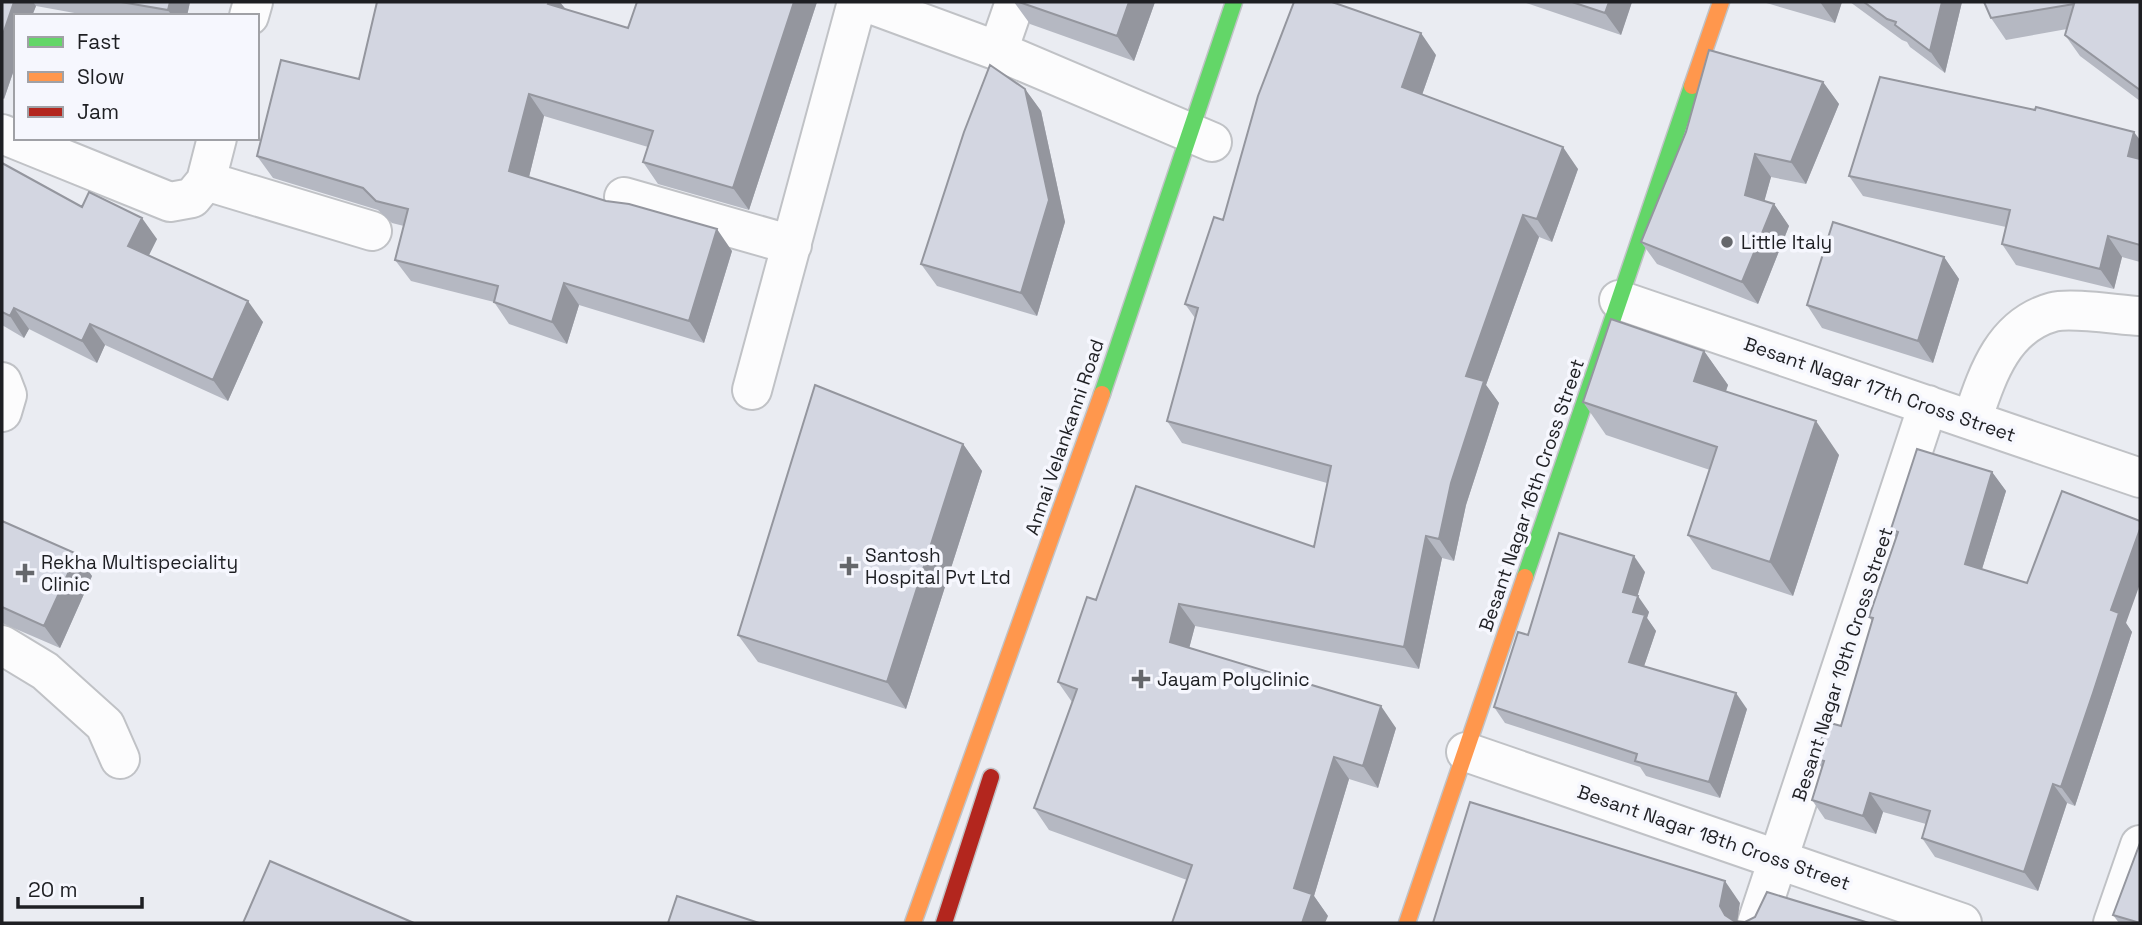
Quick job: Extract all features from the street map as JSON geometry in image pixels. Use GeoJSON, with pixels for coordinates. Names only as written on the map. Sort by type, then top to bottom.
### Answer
{"type":"FeatureCollection","features":[{"type":"Feature","properties":{"kind":"street"},"geometry":{"type":"LineString","coordinates":[[752,390],[857,2]]}},
{"type":"Feature","properties":{"kind":"street"},"geometry":{"type":"LineString","coordinates":[[865,2],[998,51],[1207,140]]}},
{"type":"Feature","properties":{"kind":"street"},"geometry":{"type":"LineString","coordinates":[[998,51],[1015,2]]}},
{"type":"Feature","properties":{"kind":"street","name":"Annai Velankanni Road"},"geometry":{"type":"LineString","coordinates":[[913,923],[1024,618],[1207,140],[1234,2]]}},
{"type":"Feature","properties":{"kind":"street","name":"Besant Nagar 16th Cross Street"},"geometry":{"type":"LineString","coordinates":[[1407,923],[1721,2]]}},
{"type":"Feature","properties":{"kind":"street"},"geometry":{"type":"LineString","coordinates":[[17,140],[170,202],[192,198],[206,181],[216,140]]}},
{"type":"Feature","properties":{"kind":"street"},"geometry":{"type":"LineString","coordinates":[[206,181],[372,231]]}},
{"type":"Feature","properties":{"kind":"street"},"geometry":{"type":"LineString","coordinates":[[624,197],[792,245]]}},
{"type":"Feature","properties":{"kind":"street","name":"Besant Nagar 17th Cross Street"},"geometry":{"type":"LineString","coordinates":[[1619,300],[2140,478]]}},
{"type":"Feature","properties":{"kind":"street"},"geometry":{"type":"LineString","coordinates":[[1972,420],[1988,373],[2003,346],[2023,324],[2055,311],[2140,316]]}},
{"type":"Feature","properties":{"kind":"street"},"geometry":{"type":"LineString","coordinates":[[2,382],[7,395],[2,412]]}},
{"type":"Feature","properties":{"kind":"street","name":"Besant Nagar 19th Cross Street"},"geometry":{"type":"LineString","coordinates":[[1757,923],[1928,405]]}},
{"type":"Feature","properties":{"kind":"street"},"geometry":{"type":"LineString","coordinates":[[2,645],[45,671],[105,724],[120,759]]}},
{"type":"Feature","properties":{"kind":"street","name":"Besant Nagar 18th Cross Street"},"geometry":{"type":"LineString","coordinates":[[1466,752],[1962,923]]}},
{"type":"Feature","properties":{"kind":"street"},"geometry":{"type":"LineString","coordinates":[[944,923],[998,758]]}},
{"type":"Feature","properties":{"kind":"street"},"geometry":{"type":"LineString","coordinates":[[2113,923],[2140,845]]}},
{"type":"Feature","properties":{"kind":"building"},"geometry":{"type":"Polygon","coordinates":[[[2,2],[14,2],[2,37],[2,2]]]}},
{"type":"Feature","properties":{"kind":"building"},"geometry":{"type":"Polygon","coordinates":[[[121,2],[170,2],[168,10],[121,2]]]}},
{"type":"Feature","properties":{"kind":"building"},"geometry":{"type":"Polygon","coordinates":[[[377,2],[549,2],[548,4],[628,28],[637,2],[794,2],[733,188],[643,162],[653,131],[529,94],[509,171],[606,201],[629,204],[717,229],[689,321],[564,283],[552,322],[494,302],[498,286],[395,260],[408,209],[376,201],[363,188],[257,156],[281,60],[359,79],[377,2]]]}},
{"type":"Feature","properties":{"kind":"building"},"geometry":{"type":"Polygon","coordinates":[[[1019,2],[1129,2],[1117,36],[1019,2]]]}},
{"type":"Feature","properties":{"kind":"building"},"geometry":{"type":"Polygon","coordinates":[[[1294,2],[1332,2],[1421,33],[1402,87],[1563,147],[1537,219],[1523,215],[1466,376],[1484,381],[1451,483],[1439,539],[1426,536],[1404,647],[1179,604],[1170,642],[1381,706],[1363,766],[1334,757],[1294,888],[1312,894],[1302,923],[1172,923],[1192,865],[1034,808],[1077,689],[1058,682],[1087,597],[1096,600],[1136,486],[1314,547],[1331,466],[1167,421],[1198,308],[1185,304],[1214,217],[1223,220],[1258,96],[1294,2]]]}},
{"type":"Feature","properties":{"kind":"building"},"geometry":{"type":"Polygon","coordinates":[[[1572,2],[1609,2],[1605,13],[1572,2]]]}},
{"type":"Feature","properties":{"kind":"building"},"geometry":{"type":"Polygon","coordinates":[[[1864,2],[1942,2],[1930,51],[1895,25],[1896,22],[1887,19],[1864,2]]]}},
{"type":"Feature","properties":{"kind":"building"},"geometry":{"type":"Polygon","coordinates":[[[1984,2],[2140,2],[2140,90],[2065,35],[2074,4],[1991,18],[1984,2]]]}},
{"type":"Feature","properties":{"kind":"building"},"geometry":{"type":"Polygon","coordinates":[[[1709,50],[1823,82],[1791,162],[1755,154],[1745,195],[1774,204],[1742,282],[1641,242],[1686,132],[1709,50]]]}},
{"type":"Feature","properties":{"kind":"building"},"geometry":{"type":"Polygon","coordinates":[[[990,65],[1025,89],[1049,200],[1021,293],[921,264],[964,132],[990,65]]]}},
{"type":"Feature","properties":{"kind":"building"},"geometry":{"type":"Polygon","coordinates":[[[1880,77],[2035,110],[2036,107],[2134,132],[2128,156],[2140,159],[2140,245],[2108,236],[2100,269],[2002,244],[2010,210],[1849,176],[1880,77]]]}},
{"type":"Feature","properties":{"kind":"building"},"geometry":{"type":"Polygon","coordinates":[[[2,163],[82,207],[89,192],[142,218],[128,246],[248,301],[213,380],[90,324],[82,341],[14,308],[10,316],[2,312],[2,163]]]}},
{"type":"Feature","properties":{"kind":"building"},"geometry":{"type":"Polygon","coordinates":[[[1833,222],[1944,257],[1918,341],[1807,305],[1833,222]]]}},
{"type":"Feature","properties":{"kind":"building"},"geometry":{"type":"Polygon","coordinates":[[[1611,319],[1704,351],[1694,381],[1816,421],[1770,562],[1688,535],[1717,447],[1583,402],[1611,319]]]}},
{"type":"Feature","properties":{"kind":"building"},"geometry":{"type":"Polygon","coordinates":[[[815,385],[963,444],[887,682],[738,635],[815,385]]]}},
{"type":"Feature","properties":{"kind":"building"},"geometry":{"type":"Polygon","coordinates":[[[1917,449],[1992,472],[1965,564],[2027,583],[2062,491],[2140,521],[2140,529],[2111,610],[2119,613],[2093,693],[2061,787],[2053,784],[2024,872],[1922,838],[1930,811],[1870,793],[1863,816],[1812,800],[1824,761],[1815,759],[1827,722],[1841,726],[1873,618],[1869,617],[1898,532],[1891,529],[1917,449]]]}},
{"type":"Feature","properties":{"kind":"building"},"geometry":{"type":"Polygon","coordinates":[[[2,521],[77,554],[44,626],[2,607],[2,521]]]}},
{"type":"Feature","properties":{"kind":"building"},"geometry":{"type":"Polygon","coordinates":[[[1559,533],[1634,556],[1623,592],[1638,596],[1633,612],[1645,615],[1629,662],[1736,693],[1709,782],[1635,761],[1637,754],[1494,707],[1518,632],[1528,635],[1559,533]]]}},
{"type":"Feature","properties":{"kind":"building"},"geometry":{"type":"Polygon","coordinates":[[[1470,802],[1725,881],[1720,906],[1725,915],[1734,921],[1745,922],[1755,917],[1767,892],[1869,923],[1433,923],[1470,802]]]}},
{"type":"Feature","properties":{"kind":"building"},"geometry":{"type":"Polygon","coordinates":[[[2140,843],[2140,923],[2113,915],[2140,843]]]}},
{"type":"Feature","properties":{"kind":"building"},"geometry":{"type":"Polygon","coordinates":[[[270,861],[414,923],[243,923],[270,861]]]}},
{"type":"Feature","properties":{"kind":"building"},"geometry":{"type":"Polygon","coordinates":[[[677,896],[759,923],[668,923],[677,896]]]}},
{"type":"Feature","properties":{"kind":"traffic: fast"},"geometry":{"type":"LineString","coordinates":[[1102,394],[1234,2]]}},
{"type":"Feature","properties":{"kind":"traffic: fast"},"geometry":{"type":"LineString","coordinates":[[1525,577],[1692,86]]}},
{"type":"Feature","properties":{"kind":"traffic: slow"},"geometry":{"type":"LineString","coordinates":[[1692,86],[1721,2]]}},
{"type":"Feature","properties":{"kind":"traffic: slow"},"geometry":{"type":"LineString","coordinates":[[913,923],[1102,394]]}},
{"type":"Feature","properties":{"kind":"traffic: slow"},"geometry":{"type":"LineString","coordinates":[[1407,923],[1525,577]]}},
{"type":"Feature","properties":{"kind":"traffic: jam"},"geometry":{"type":"LineString","coordinates":[[944,923],[991,777]]}},
{"type":"Feature","properties":{"kind":"place","name":"Little Italy"},"geometry":{"type":"Point","coordinates":[1727,242]}},
{"type":"Feature","properties":{"kind":"place","name":"Santosh Hospital Pvt Ltd"},"geometry":{"type":"Point","coordinates":[849,566]}},
{"type":"Feature","properties":{"kind":"place","name":"Rekha Multispeciality Clinic"},"geometry":{"type":"Point","coordinates":[25,573]}},
{"type":"Feature","properties":{"kind":"place","name":"Jayam Polyclinic"},"geometry":{"type":"Point","coordinates":[1141,679]}}]}
